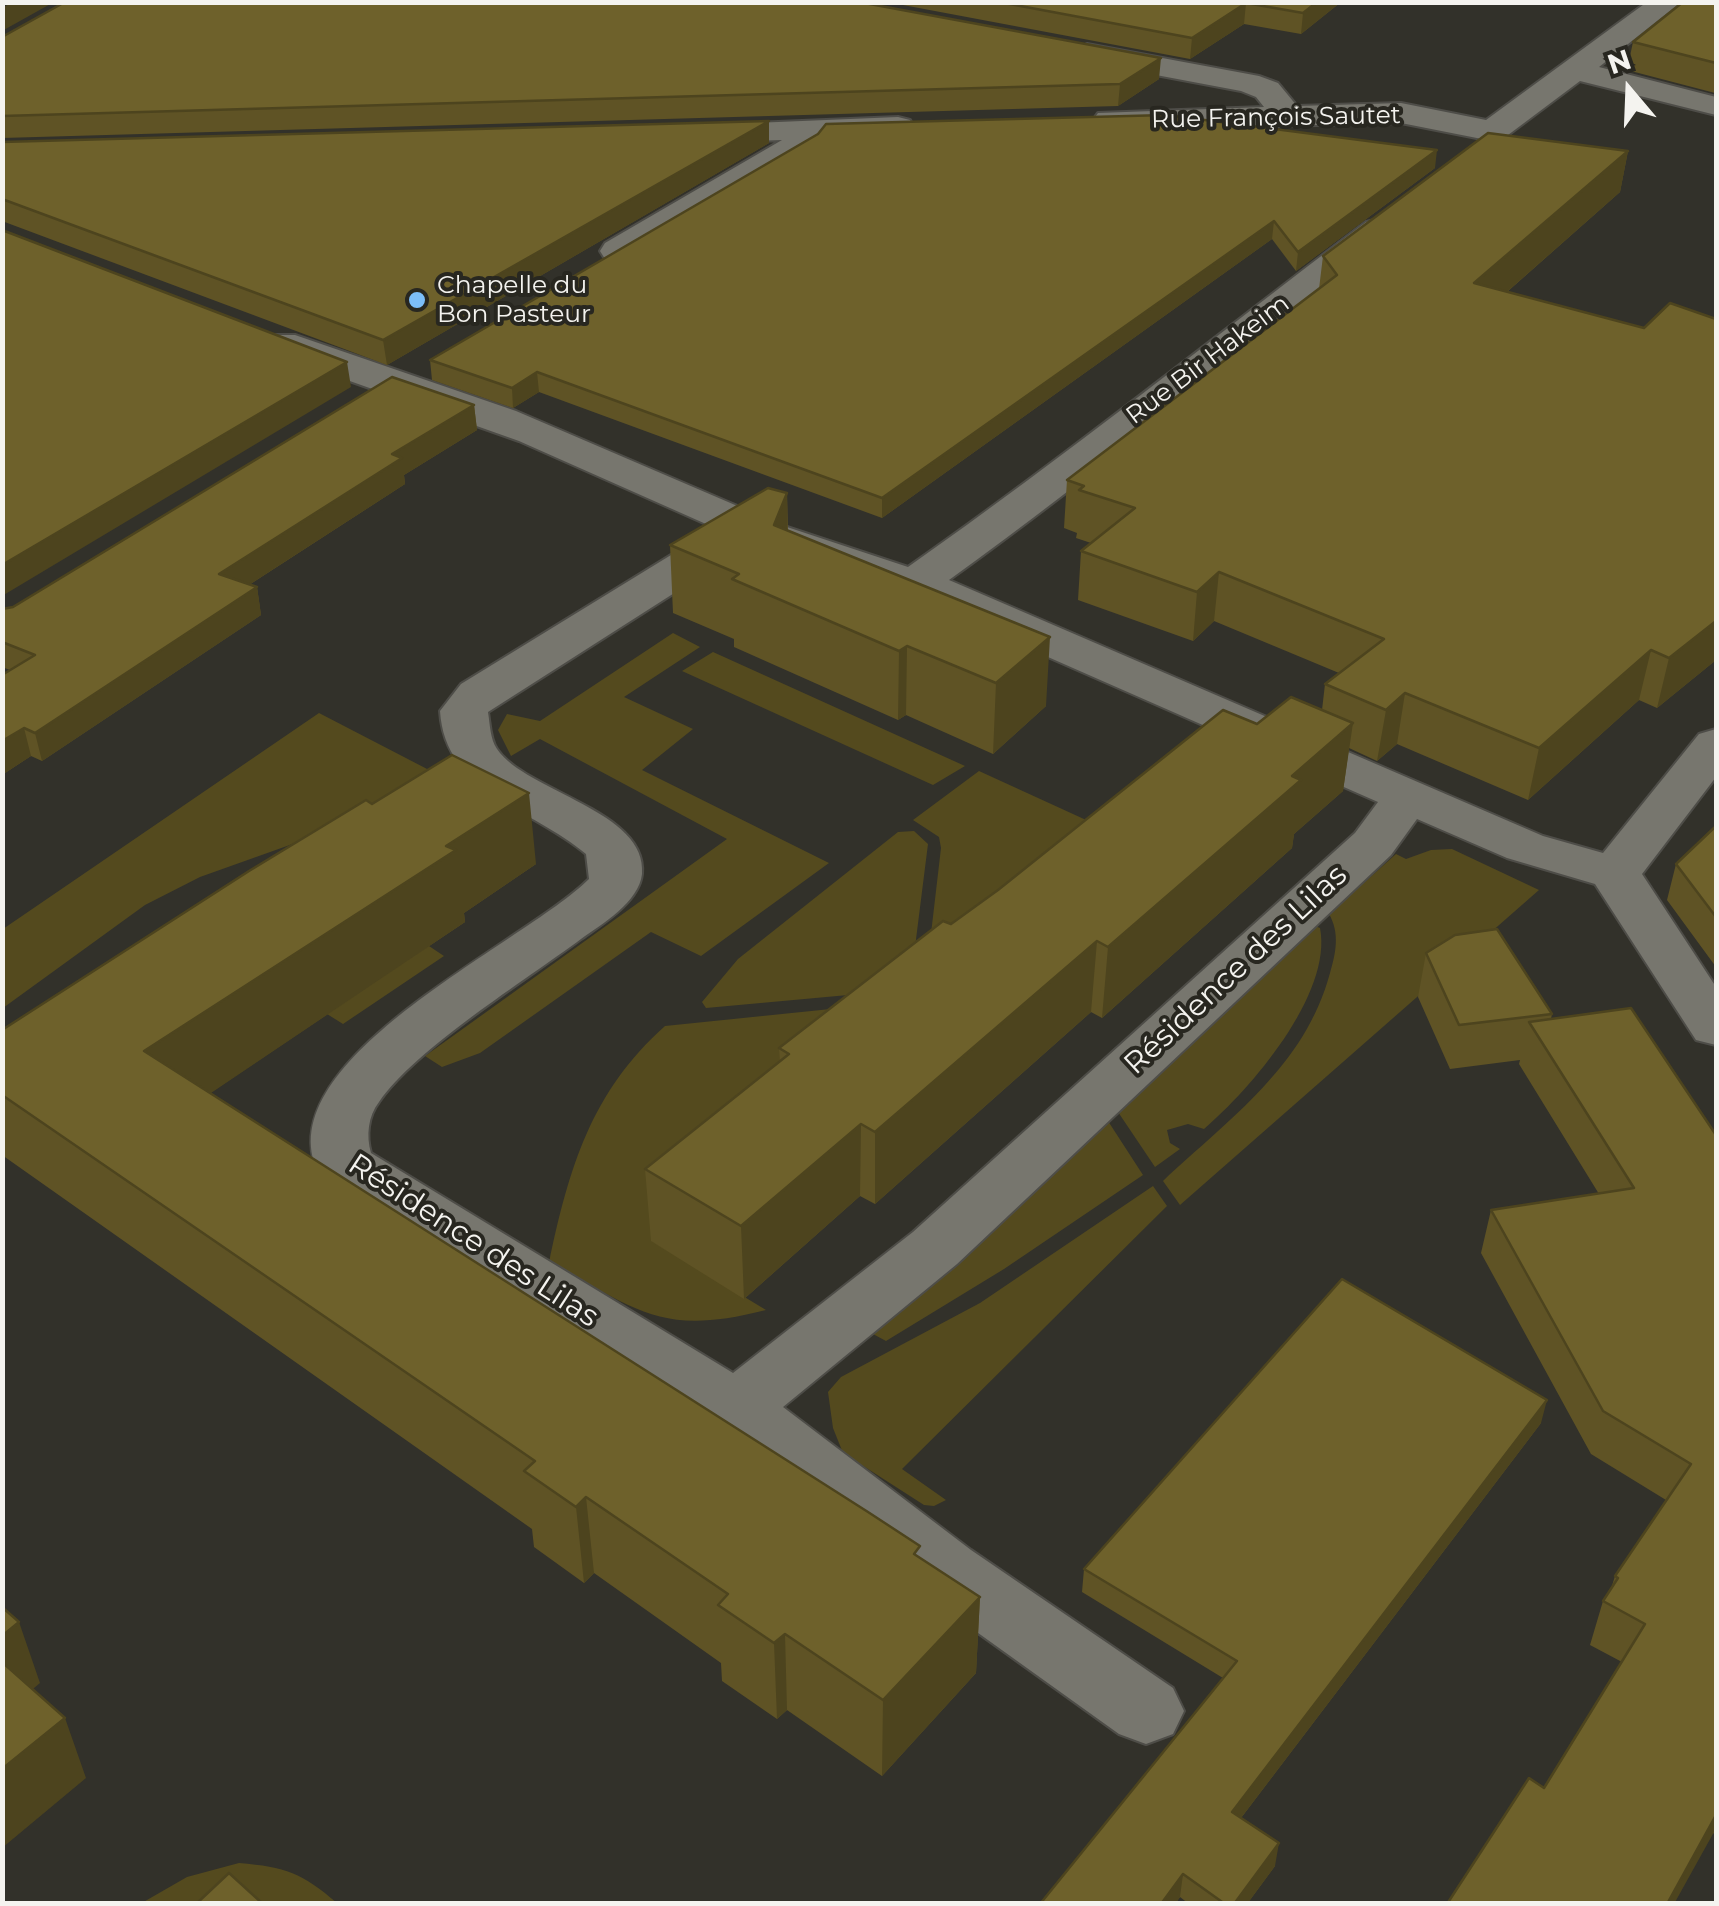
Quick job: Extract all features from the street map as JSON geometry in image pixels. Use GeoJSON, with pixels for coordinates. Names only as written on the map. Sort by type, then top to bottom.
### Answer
{"type":"FeatureCollection","features":[{"type":"Feature","properties":{"kind":"street"},"geometry":{"type":"LineString","coordinates":[[1466,165],[1485,150],[1492,131],[1667,2]]}},
{"type":"Feature","properties":{"kind":"street"},"geometry":{"type":"LineString","coordinates":[[1059,48],[1248,83],[1280,100],[1284,114]]}},
{"type":"Feature","properties":{"kind":"street"},"geometry":{"type":"LineString","coordinates":[[1577,71],[1716,106]]}},
{"type":"Feature","properties":{"kind":"street","name":"Rue François Sautet"},"geometry":{"type":"LineString","coordinates":[[1069,121],[1401,113],[1492,131]]}},
{"type":"Feature","properties":{"kind":"street"},"geometry":{"type":"LineString","coordinates":[[656,134],[932,126]]}},
{"type":"Feature","properties":{"kind":"street"},"geometry":{"type":"LineString","coordinates":[[580,273],[804,141],[814,129]]}},
{"type":"Feature","properties":{"kind":"street","name":"Rue Bir Hakeim"},"geometry":{"type":"LineString","coordinates":[[916,582],[1049,488],[1122,424],[1407,210]]}},
{"type":"Feature","properties":{"kind":"street"},"geometry":{"type":"LineString","coordinates":[[242,328],[409,374],[746,528],[916,582],[1525,847],[1614,873],[1670,963],[1716,1027]]}},
{"type":"Feature","properties":{"kind":"street"},"geometry":{"type":"LineString","coordinates":[[349,412],[409,374]]}},
{"type":"Feature","properties":{"kind":"street","name":"Résidence des Lilas"},"geometry":{"type":"LineString","coordinates":[[746,528],[699,562],[478,694],[464,710],[466,734],[476,758],[500,781],[608,840],[618,860],[615,880],[596,902],[397,1048],[368,1075],[341,1113],[334,1140],[343,1164],[736,1408],[946,1571],[1146,1710]]}},
{"type":"Feature","properties":{"kind":"street"},"geometry":{"type":"LineString","coordinates":[[1614,873],[1716,744]]}},
{"type":"Feature","properties":{"kind":"street","name":"Résidence des Lilas"},"geometry":{"type":"LineString","coordinates":[[736,1408],[948,1235],[1373,844],[1408,796]]}},
{"type":"Feature","properties":{"kind":"shaded area"},"geometry":{"type":"Polygon","coordinates":[[[673,633],[700,647],[624,697],[693,729],[642,770],[829,863],[701,956],[651,932],[480,1053],[442,1067],[425,1056],[727,839],[540,739],[511,756],[498,730],[507,714],[540,721],[673,633]]]}},
{"type":"Feature","properties":{"kind":"shaded area"},"geometry":{"type":"Polygon","coordinates":[[[713,652],[965,766],[933,785],[682,671],[713,652]]]}},
{"type":"Feature","properties":{"kind":"shaded area"},"geometry":{"type":"Polygon","coordinates":[[[319,713],[458,785],[200,877],[145,905],[3,1008],[3,929],[319,713]]]}},
{"type":"Feature","properties":{"kind":"shaded area"},"geometry":{"type":"Polygon","coordinates":[[[979,771],[1132,841],[652,1241],[766,1310],[700,1321],[675,1319],[630,1306],[549,1263],[575,1164],[601,1105],[618,1078],[665,1026],[860,1006],[925,985],[941,848],[939,837],[913,820],[979,771]]]}},
{"type":"Feature","properties":{"kind":"shaded area"},"geometry":{"type":"Polygon","coordinates":[[[914,831],[928,844],[912,971],[892,991],[706,1008],[702,1002],[738,959],[898,832],[914,831]]]}},
{"type":"Feature","properties":{"kind":"shaded area"},"geometry":{"type":"Polygon","coordinates":[[[1452,849],[1539,890],[1180,1205],[1163,1181],[1239,1112],[1303,1036],[1318,1006],[1335,951],[1335,928],[1329,914],[1396,854],[1406,859],[1431,850],[1452,849]]]}},
{"type":"Feature","properties":{"kind":"shaded area"},"geometry":{"type":"Polygon","coordinates":[[[1315,926],[1320,928],[1321,954],[1314,982],[1284,1039],[1243,1090],[1204,1129],[1188,1124],[1167,1130],[1170,1143],[1180,1149],[1155,1167],[1116,1109],[1315,926]]]}},
{"type":"Feature","properties":{"kind":"shaded area"},"geometry":{"type":"Polygon","coordinates":[[[429,946],[444,956],[343,1024],[327,1014],[429,946]]]}},
{"type":"Feature","properties":{"kind":"shaded area"},"geometry":{"type":"Polygon","coordinates":[[[1108,1121],[1143,1175],[1004,1269],[886,1341],[873,1334],[1108,1121]]]}},
{"type":"Feature","properties":{"kind":"shaded area"},"geometry":{"type":"Polygon","coordinates":[[[1153,1186],[1167,1206],[902,1469],[946,1500],[934,1506],[924,1505],[843,1453],[833,1428],[828,1392],[841,1377],[980,1303],[1153,1186]]]}},
{"type":"Feature","properties":{"kind":"shaded area"},"geometry":{"type":"Polygon","coordinates":[[[239,1863],[292,1873],[337,1903],[140,1904],[187,1877],[239,1863]]]}},
{"type":"Feature","properties":{"kind":"building"},"geometry":{"type":"Polygon","coordinates":[[[65,2],[859,2],[1161,58],[1120,84],[2,116],[2,37],[65,2]]]}},
{"type":"Feature","properties":{"kind":"building"},"geometry":{"type":"Polygon","coordinates":[[[999,2],[1317,2],[1303,13],[1246,3],[1192,38],[999,2]]]}},
{"type":"Feature","properties":{"kind":"building"},"geometry":{"type":"Polygon","coordinates":[[[1683,2],[1716,2],[1716,63],[1633,42],[1683,2]]]}},
{"type":"Feature","properties":{"kind":"building"},"geometry":{"type":"Polygon","coordinates":[[[1166,115],[1437,150],[1298,252],[1274,221],[882,498],[537,372],[512,388],[430,360],[818,134],[826,124],[1166,115]]]}},
{"type":"Feature","properties":{"kind":"building"},"geometry":{"type":"Polygon","coordinates":[[[769,121],[383,340],[2,199],[2,142],[769,121]]]}},
{"type":"Feature","properties":{"kind":"building"},"geometry":{"type":"Polygon","coordinates":[[[1488,133],[1628,151],[1474,283],[1644,328],[1670,303],[1716,319],[1716,621],[1669,658],[1651,650],[1539,748],[1405,693],[1386,710],[1325,684],[1384,639],[1219,572],[1197,592],[1081,551],[1135,508],[1079,490],[1084,486],[1067,480],[1337,275],[1323,256],[1488,133]]]}},
{"type":"Feature","properties":{"kind":"building"},"geometry":{"type":"Polygon","coordinates":[[[2,230],[347,362],[2,565],[2,230]]]}},
{"type":"Feature","properties":{"kind":"building"},"geometry":{"type":"Polygon","coordinates":[[[392,377],[474,405],[392,454],[402,458],[219,574],[257,587],[35,733],[24,728],[2,741],[2,675],[35,655],[2,642],[2,609],[13,607],[392,377]]]}},
{"type":"Feature","properties":{"kind":"building"},"geometry":{"type":"Polygon","coordinates":[[[768,488],[787,493],[774,525],[1050,637],[996,683],[907,646],[899,651],[732,579],[739,574],[670,545],[768,488]]]}},
{"type":"Feature","properties":{"kind":"building"},"geometry":{"type":"Polygon","coordinates":[[[1291,697],[1353,723],[1292,776],[1301,780],[1108,947],[1097,941],[875,1132],[861,1124],[741,1226],[645,1169],[789,1054],[779,1048],[943,921],[951,924],[998,890],[1223,710],[1257,724],[1291,697]]]}},
{"type":"Feature","properties":{"kind":"building"},"geometry":{"type":"Polygon","coordinates":[[[452,755],[529,793],[446,846],[456,850],[144,1051],[868,1512],[920,1546],[914,1554],[980,1597],[883,1700],[785,1634],[774,1643],[718,1605],[728,1594],[586,1497],[576,1507],[524,1471],[535,1461],[2,1095],[2,1030],[249,871],[366,800],[372,804],[452,755]]]}},
{"type":"Feature","properties":{"kind":"building"},"geometry":{"type":"Polygon","coordinates":[[[1716,826],[1716,917],[1676,864],[1716,826]]]}},
{"type":"Feature","properties":{"kind":"building"},"geometry":{"type":"Polygon","coordinates":[[[1497,929],[1552,1014],[1459,1025],[1426,953],[1455,935],[1497,929]]]}},
{"type":"Feature","properties":{"kind":"building"},"geometry":{"type":"Polygon","coordinates":[[[1631,1008],[1716,1135],[1716,1815],[1667,1904],[1447,1904],[1529,1778],[1544,1788],[1645,1624],[1603,1601],[1618,1578],[1615,1576],[1691,1464],[1603,1411],[1491,1210],[1634,1188],[1529,1022],[1631,1008]]]}},
{"type":"Feature","properties":{"kind":"building"},"geometry":{"type":"Polygon","coordinates":[[[1342,1279],[1547,1400],[1232,1812],[1279,1843],[1234,1904],[1225,1904],[1183,1874],[1161,1904],[1040,1904],[1237,1661],[1084,1569],[1342,1279]]]}},
{"type":"Feature","properties":{"kind":"building"},"geometry":{"type":"Polygon","coordinates":[[[2,1607],[19,1622],[2,1636],[2,1607]]]}},
{"type":"Feature","properties":{"kind":"building"},"geometry":{"type":"Polygon","coordinates":[[[2,1662],[65,1718],[2,1769],[2,1662]]]}},
{"type":"Feature","properties":{"kind":"building"},"geometry":{"type":"Polygon","coordinates":[[[229,1873],[263,1904],[196,1904],[229,1873]]]}},
{"type":"Feature","properties":{"kind":"place","name":"Chapelle du Bon Pasteur"},"geometry":{"type":"Point","coordinates":[417,300]}}]}
